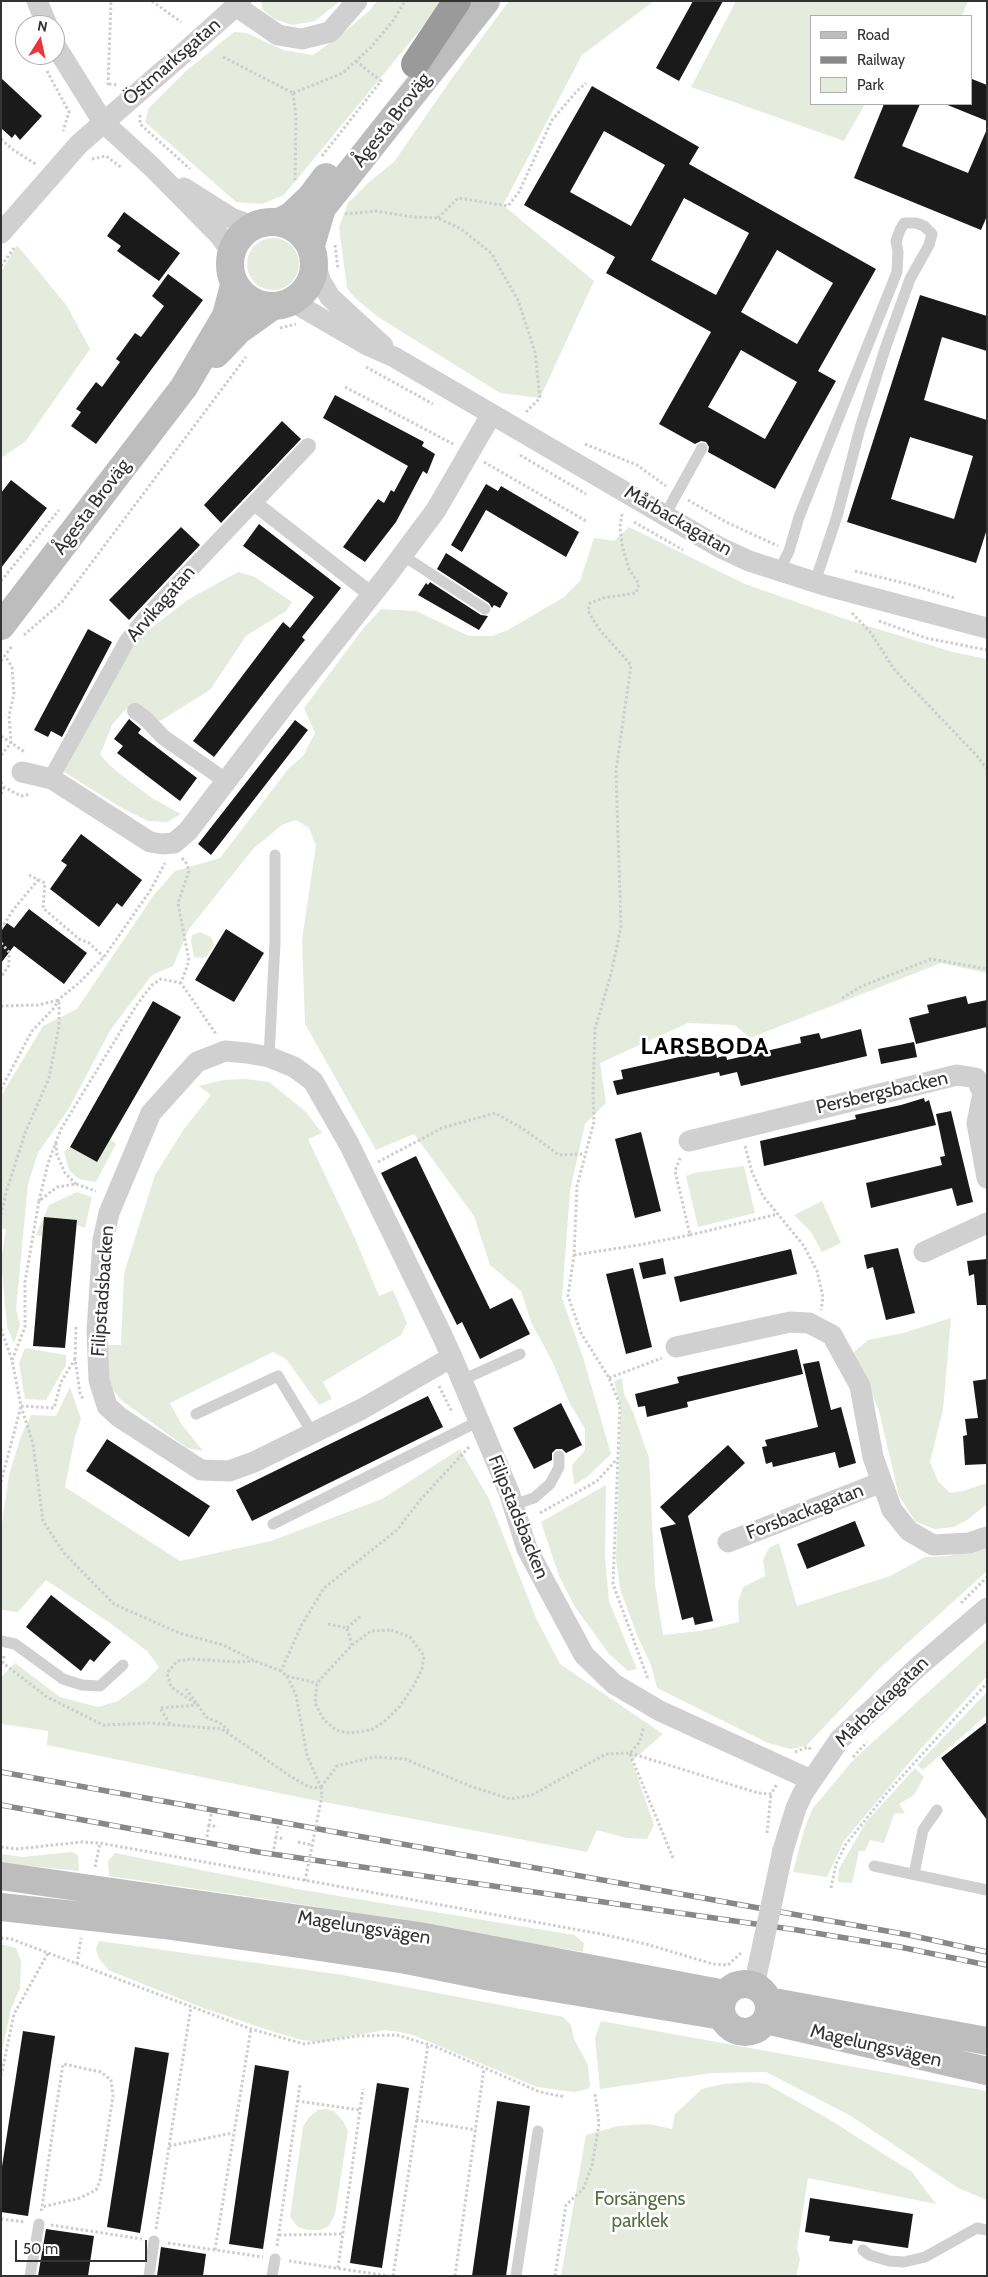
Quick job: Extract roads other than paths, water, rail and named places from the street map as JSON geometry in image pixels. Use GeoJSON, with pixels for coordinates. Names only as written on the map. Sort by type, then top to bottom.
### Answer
{"type":"FeatureCollection","features":[{"type":"Feature","properties":{"kind":"highway"},"geometry":{"type":"LineString","coordinates":[[415,64],[456,1]]}},
{"type":"Feature","properties":{"kind":"main road","name":"Ågesta Broväg"},"geometry":{"type":"LineString","coordinates":[[12,635],[184,387],[226,316],[234,285],[229,268],[231,251],[240,236],[266,224],[291,216],[310,198],[415,64],[468,1]]}},
{"type":"Feature","properties":{"kind":"main road","name":"Ågesta Broväg"},"geometry":{"type":"LineString","coordinates":[[184,387],[239,330],[305,292],[313,279],[313,255],[322,208],[486,1]]}},
{"type":"Feature","properties":{"kind":"main road"},"geometry":{"type":"LineString","coordinates":[[266,224],[298,231],[313,255]]}},
{"type":"Feature","properties":{"kind":"main road"},"geometry":{"type":"LineString","coordinates":[[234,285],[245,296],[282,305]]}},
{"type":"Feature","properties":{"kind":"main road","name":"Magelungsvägen"},"geometry":{"type":"LineString","coordinates":[[1,1876],[419,1936],[724,2005]]}},
{"type":"Feature","properties":{"kind":"main road","name":"Magelungsvägen"},"geometry":{"type":"LineString","coordinates":[[1,1907],[164,1926],[370,1955],[577,1993],[724,2005]]}},
{"type":"Feature","properties":{"kind":"main road","name":"Magelungsvägen"},"geometry":{"type":"LineString","coordinates":[[763,2002],[756,2030],[743,2032],[730,2027],[724,2005],[738,1984],[763,2002],[987,2071]]}},
{"type":"Feature","properties":{"kind":"main road","name":"Magelungsvägen"},"geometry":{"type":"LineString","coordinates":[[763,2002],[987,2041]]}},
{"type":"Feature","properties":{"kind":"street"},"geometry":{"type":"LineString","coordinates":[[37,1],[43,15]]}},
{"type":"Feature","properties":{"kind":"street"},"geometry":{"type":"LineString","coordinates":[[238,4],[278,34],[302,39],[330,32],[357,1]]}},
{"type":"Feature","properties":{"kind":"street","name":"Östmarksgatan"},"geometry":{"type":"LineString","coordinates":[[1,234],[44,167],[79,144],[238,4]]}},
{"type":"Feature","properties":{"kind":"street"},"geometry":{"type":"LineString","coordinates":[[65,62],[102,122],[152,168],[220,236],[231,251]]}},
{"type":"Feature","properties":{"kind":"street"},"geometry":{"type":"LineString","coordinates":[[152,168],[233,219],[266,224]]}},
{"type":"Feature","properties":{"kind":"street","name":"Mårbackagatan"},"geometry":{"type":"LineString","coordinates":[[313,255],[321,282],[330,297],[374,336],[394,357]]}},
{"type":"Feature","properties":{"kind":"street","name":"Mårbackagatan"},"geometry":{"type":"LineString","coordinates":[[282,305],[394,357],[491,416],[719,547],[779,571],[815,582],[987,628]]}},
{"type":"Feature","properties":{"kind":"street"},"geometry":{"type":"LineString","coordinates":[[22,772],[52,779],[150,842],[174,843],[188,831],[436,510],[491,416]]}},
{"type":"Feature","properties":{"kind":"street","name":"Arvikagatan"},"geometry":{"type":"LineString","coordinates":[[55,770],[126,641],[145,618],[308,446]]}},
{"type":"Feature","properties":{"kind":"street"},"geometry":{"type":"LineString","coordinates":[[254,503],[372,595]]}},
{"type":"Feature","properties":{"kind":"street"},"geometry":{"type":"LineString","coordinates":[[135,711],[146,718],[163,737],[226,782]]}},
{"type":"Feature","properties":{"kind":"street","name":"Filipstadsbacken"},"geometry":{"type":"LineString","coordinates":[[452,1356],[362,1409],[246,1465],[229,1470],[201,1470],[119,1417],[107,1406],[99,1380],[97,1331],[102,1240],[114,1198],[151,1113],[197,1062],[225,1051],[269,1057],[294,1067],[313,1081],[349,1144],[452,1356],[462,1380],[470,1426],[516,1513],[527,1549],[584,1655],[614,1684],[660,1711],[811,1780]]}},
{"type":"Feature","properties":{"kind":"street","name":"Persbergsbacken"},"geometry":{"type":"LineString","coordinates":[[689,1141],[957,1075],[976,1078],[983,1093],[977,1123],[987,1178]]}},
{"type":"Feature","properties":{"kind":"street"},"geometry":{"type":"LineString","coordinates":[[924,1252],[987,1223]]}},
{"type":"Feature","properties":{"kind":"street","name":"Forsbackagatan"},"geometry":{"type":"LineString","coordinates":[[676,1347],[790,1322],[809,1324],[832,1335],[860,1386],[873,1457],[892,1510],[909,1532],[933,1545],[969,1543],[987,1537]]}},
{"type":"Feature","properties":{"kind":"street","name":"Forsbackagatan"},"geometry":{"type":"LineString","coordinates":[[728,1542],[882,1482]]}},
{"type":"Feature","properties":{"kind":"street","name":"Mårbackagatan"},"geometry":{"type":"LineString","coordinates":[[763,2002],[751,1955],[796,1808],[811,1780],[840,1739],[987,1608]]}},
{"type":"Feature","properties":{"kind":"lane"},"geometry":{"type":"LineString","coordinates":[[779,571],[789,552],[800,517],[897,272],[898,252],[896,241],[900,230],[904,223],[916,223],[924,226],[932,234],[929,245],[910,279],[886,346],[860,428],[837,516],[815,582]]}},
{"type":"Feature","properties":{"kind":"lane"},"geometry":{"type":"LineString","coordinates":[[665,515],[702,448]]}},
{"type":"Feature","properties":{"kind":"lane"},"geometry":{"type":"LineString","coordinates":[[402,555],[485,609]]}},
{"type":"Feature","properties":{"kind":"lane"},"geometry":{"type":"LineString","coordinates":[[269,1057],[275,943],[276,855]]}},
{"type":"Feature","properties":{"kind":"lane"},"geometry":{"type":"LineString","coordinates":[[462,1380],[520,1354]]}},
{"type":"Feature","properties":{"kind":"lane"},"geometry":{"type":"LineString","coordinates":[[196,1414],[278,1376],[313,1434]]}},
{"type":"Feature","properties":{"kind":"lane"},"geometry":{"type":"LineString","coordinates":[[274,1524],[470,1426]]}},
{"type":"Feature","properties":{"kind":"lane"},"geometry":{"type":"LineString","coordinates":[[516,1513],[550,1484],[559,1467],[559,1456]]}},
{"type":"Feature","properties":{"kind":"lane"},"geometry":{"type":"LineString","coordinates":[[2,1640],[15,1644],[63,1679],[82,1685],[100,1686],[123,1665]]}},
{"type":"Feature","properties":{"kind":"lane"},"geometry":{"type":"LineString","coordinates":[[914,1874],[923,1830],[937,1810]]}},
{"type":"Feature","properties":{"kind":"lane"},"geometry":{"type":"LineString","coordinates":[[874,1866],[987,1890]]}},
{"type":"Feature","properties":{"kind":"lane"},"geometry":{"type":"LineString","coordinates":[[516,2276],[538,2131]]}},
{"type":"Feature","properties":{"kind":"lane"},"geometry":{"type":"LineString","coordinates":[[30,2276],[39,2224]]}},
{"type":"Feature","properties":{"kind":"lane"},"geometry":{"type":"LineString","coordinates":[[863,2250],[869,2255],[889,2261],[904,2262],[925,2257],[977,2228],[987,2230]]}},
{"type":"Feature","properties":{"kind":"lane"},"geometry":{"type":"LineString","coordinates":[[149,2276],[154,2241]]}},
{"type":"Feature","properties":{"kind":"lane"},"geometry":{"type":"LineString","coordinates":[[272,2276],[275,2259]]}},
{"type":"Feature","properties":{"kind":"railway"},"geometry":{"type":"LineString","coordinates":[[1,1772],[909,1935],[987,1952]]}},
{"type":"Feature","properties":{"kind":"railway"},"geometry":{"type":"LineString","coordinates":[[1,1805],[258,1852],[797,1930],[900,1947],[987,1965]]}},
{"type":"Feature","properties":{"kind":"district","name":"LARSBODA"},"geometry":{"type":"Point","coordinates":[705,1047]}},
{"type":"Feature","properties":{"kind":"park label","name":"Forsängens parklek"},"geometry":{"type":"Point","coordinates":[640,2210]}}]}
